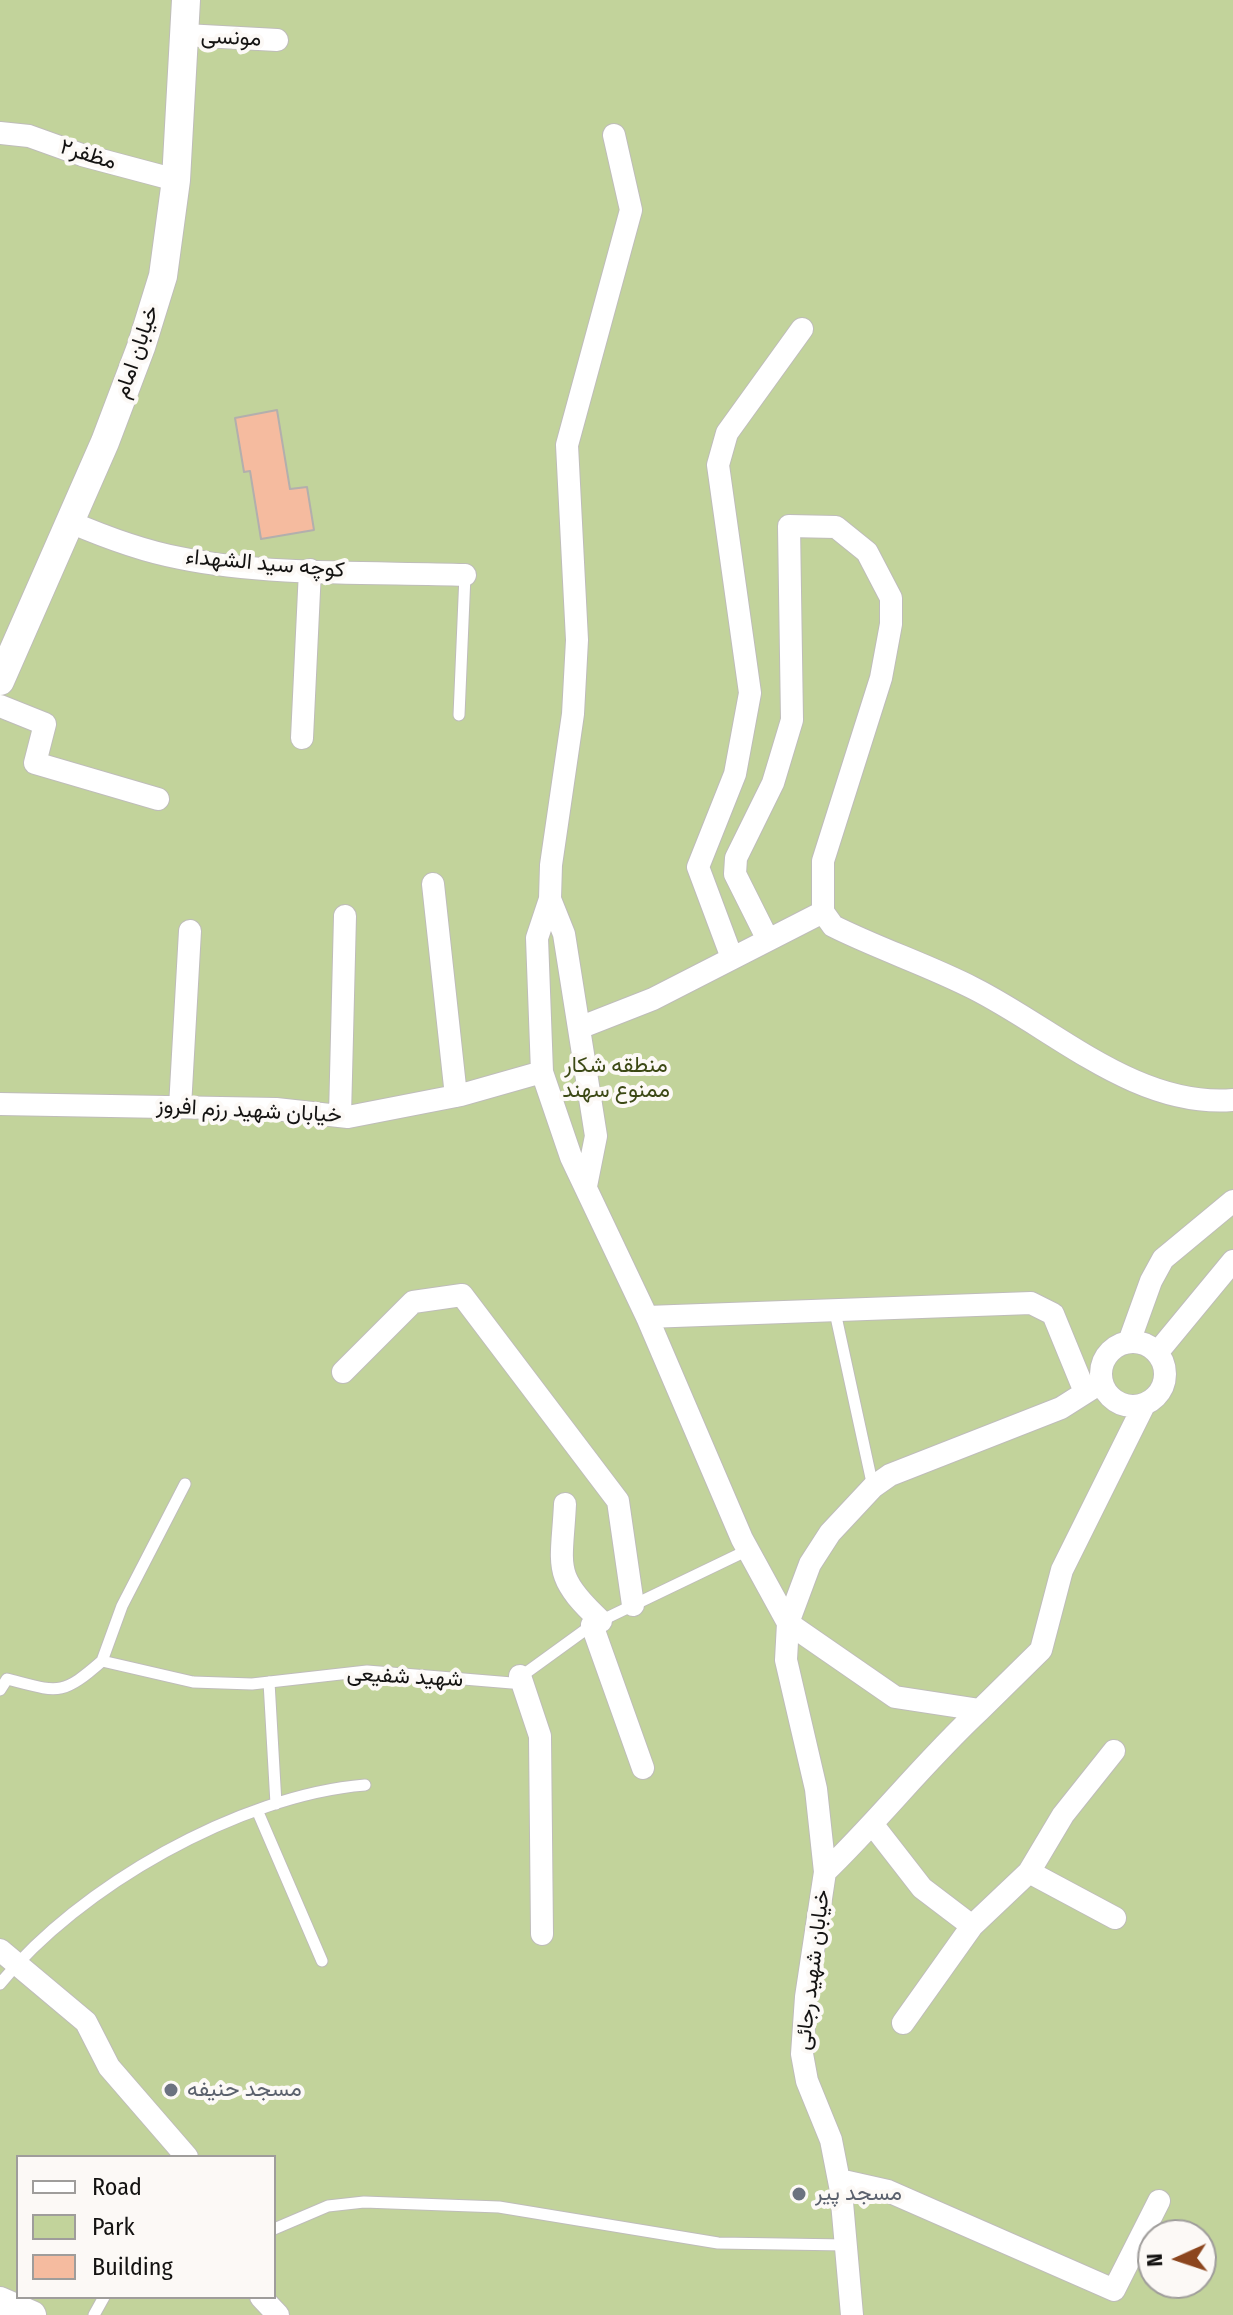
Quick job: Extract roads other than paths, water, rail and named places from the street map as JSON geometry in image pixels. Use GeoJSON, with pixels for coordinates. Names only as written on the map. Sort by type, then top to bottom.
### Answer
{"type":"FeatureCollection","features":[{"type":"Feature","properties":{"kind":"street","name":"خیابان امام"},"geometry":{"type":"LineString","coordinates":[[0,681],[9,631],[70,522],[105,442],[163,276],[176,180],[186,0]]}},
{"type":"Feature","properties":{"kind":"street","name":"مونسی"},"geometry":{"type":"LineString","coordinates":[[185,35],[277,40]]}},
{"type":"Feature","properties":{"kind":"street","name":"مظفر۲"},"geometry":{"type":"LineString","coordinates":[[0,133],[29,136],[82,155],[176,180]]}},
{"type":"Feature","properties":{"kind":"street"},"geometry":{"type":"LineString","coordinates":[[614,135],[631,210],[567,445],[577,640],[573,714],[551,865],[550,899],[537,938],[542,1072],[571,1157],[647,1317],[748,1550],[788,1623],[895,1697],[980,1710]]}},
{"type":"Feature","properties":{"kind":"street"},"geometry":{"type":"LineString","coordinates":[[732,958],[698,867],[735,774],[750,693],[718,465],[727,433],[802,329]]}},
{"type":"Feature","properties":{"kind":"street","name":"کوچه سید الشهداء"},"geometry":{"type":"LineString","coordinates":[[70,522],[111,539],[181,559],[310,570],[465,575]]}},
{"type":"Feature","properties":{"kind":"street"},"geometry":{"type":"LineString","coordinates":[[768,940],[735,874],[736,858],[773,783],[792,720],[789,526],[836,527],[867,552],[891,598],[891,624],[881,678],[823,861],[823,912],[833,926],[975,988],[1109,1067],[1173,1096],[1233,1100]]}},
{"type":"Feature","properties":{"kind":"street"},"geometry":{"type":"LineString","coordinates":[[302,738],[310,570]]}},
{"type":"Feature","properties":{"kind":"street"},"geometry":{"type":"LineString","coordinates":[[0,706],[45,724],[35,763],[158,799]]}},
{"type":"Feature","properties":{"kind":"street"},"geometry":{"type":"LineString","coordinates":[[433,884],[456,1096]]}},
{"type":"Feature","properties":{"kind":"street"},"geometry":{"type":"LineString","coordinates":[[550,899],[564,934],[596,1136],[586,1186]]}},
{"type":"Feature","properties":{"kind":"street"},"geometry":{"type":"LineString","coordinates":[[579,1028],[653,999],[823,912]]}},
{"type":"Feature","properties":{"kind":"street"},"geometry":{"type":"LineString","coordinates":[[340,1116],[345,916]]}},
{"type":"Feature","properties":{"kind":"street"},"geometry":{"type":"LineString","coordinates":[[180,1107],[190,931]]}},
{"type":"Feature","properties":{"kind":"street","name":"خیابان شهید رزم افروز"},"geometry":{"type":"LineString","coordinates":[[0,1104],[276,1109],[340,1116],[456,1096],[542,1072]]}},
{"type":"Feature","properties":{"kind":"street"},"geometry":{"type":"LineString","coordinates":[[1129,1342],[1151,1281],[1163,1259],[1233,1201]]}},
{"type":"Feature","properties":{"kind":"street"},"geometry":{"type":"LineString","coordinates":[[1157,1353],[1233,1261]]}},
{"type":"Feature","properties":{"kind":"street"},"geometry":{"type":"LineString","coordinates":[[343,1372],[413,1302],[462,1295],[618,1501],[633,1605]]}},
{"type":"Feature","properties":{"kind":"street"},"geometry":{"type":"LineString","coordinates":[[647,1317],[1031,1303],[1053,1314],[1093,1387],[1123,1405],[1144,1405]]}},
{"type":"Feature","properties":{"kind":"street"},"geometry":{"type":"LineString","coordinates":[[788,1623],[810,1564],[830,1533],[873,1487],[890,1475],[1061,1408],[1093,1387],[1110,1351],[1129,1342],[1149,1346],[1157,1353],[1165,1372],[1164,1382],[1153,1399],[1144,1405],[1062,1570],[1041,1650],[932,1754],[873,1825],[825,1872]]}},
{"type":"Feature","properties":{"kind":"street"},"geometry":{"type":"LineString","coordinates":[[565,1504],[561,1576],[597,1623],[643,1768]]}},
{"type":"Feature","properties":{"kind":"street","name":"خیابان شهید رجائی"},"geometry":{"type":"LineString","coordinates":[[788,1623],[786,1660],[816,1789],[825,1872],[806,1997],[802,2054],[807,2081],[831,2140],[839,2180],[852,2315]]}},
{"type":"Feature","properties":{"kind":"street"},"geometry":{"type":"LineString","coordinates":[[520,1676],[540,1736],[542,1934]]}},
{"type":"Feature","properties":{"kind":"street"},"geometry":{"type":"LineString","coordinates":[[903,2023],[972,1926],[1029,1872],[1063,1815],[1114,1751]]}},
{"type":"Feature","properties":{"kind":"street"},"geometry":{"type":"LineString","coordinates":[[873,1825],[922,1888],[972,1926]]}},
{"type":"Feature","properties":{"kind":"street"},"geometry":{"type":"LineString","coordinates":[[1029,1872],[1115,1918]]}},
{"type":"Feature","properties":{"kind":"street"},"geometry":{"type":"LineString","coordinates":[[8,1957],[86,2022],[109,2067],[185,2155]]}},
{"type":"Feature","properties":{"kind":"street"},"geometry":{"type":"LineString","coordinates":[[839,2180],[888,2191],[1114,2290],[1159,2201]]}},
{"type":"Feature","properties":{"kind":"street"},"geometry":{"type":"LineString","coordinates":[[263,2299],[278,2315]]}},
{"type":"Feature","properties":{"kind":"street"},"geometry":{"type":"LineString","coordinates":[[0,2301],[32,2315]]}},
{"type":"Feature","properties":{"kind":"lane"},"geometry":{"type":"LineString","coordinates":[[459,715],[465,575]]}},
{"type":"Feature","properties":{"kind":"lane"},"geometry":{"type":"LineString","coordinates":[[835,1312],[873,1487]]}},
{"type":"Feature","properties":{"kind":"lane"},"geometry":{"type":"LineString","coordinates":[[0,1690],[7,1679],[55,1691],[77,1682],[102,1661],[122,1606],[185,1484]]}},
{"type":"Feature","properties":{"kind":"lane","name":"شهید شفیعی"},"geometry":{"type":"LineString","coordinates":[[102,1661],[193,1682],[269,1682],[367,1671],[512,1683],[597,1623],[748,1550]]}},
{"type":"Feature","properties":{"kind":"lane"},"geometry":{"type":"LineString","coordinates":[[269,1682],[276,1804]]}},
{"type":"Feature","properties":{"kind":"lane"},"geometry":{"type":"LineString","coordinates":[[0,1984],[8,1957],[142,1863],[257,1810],[324,1788],[365,1785]]}},
{"type":"Feature","properties":{"kind":"lane"},"geometry":{"type":"LineString","coordinates":[[257,1810],[322,1961]]}},
{"type":"Feature","properties":{"kind":"lane"},"geometry":{"type":"LineString","coordinates":[[276,2228],[328,2206],[364,2202],[499,2207],[718,2243],[846,2245]]}},
{"type":"Feature","properties":{"kind":"place","name":"مسجد حنیفه"},"geometry":{"type":"Point","coordinates":[171,2090]}},
{"type":"Feature","properties":{"kind":"place","name":"مسجد پیر"},"geometry":{"type":"Point","coordinates":[799,2194]}},
{"type":"Feature","properties":{"kind":"park label","name":"منطقه شکار ممنوع سهند"},"geometry":{"type":"Point","coordinates":[616,1078]}}]}
